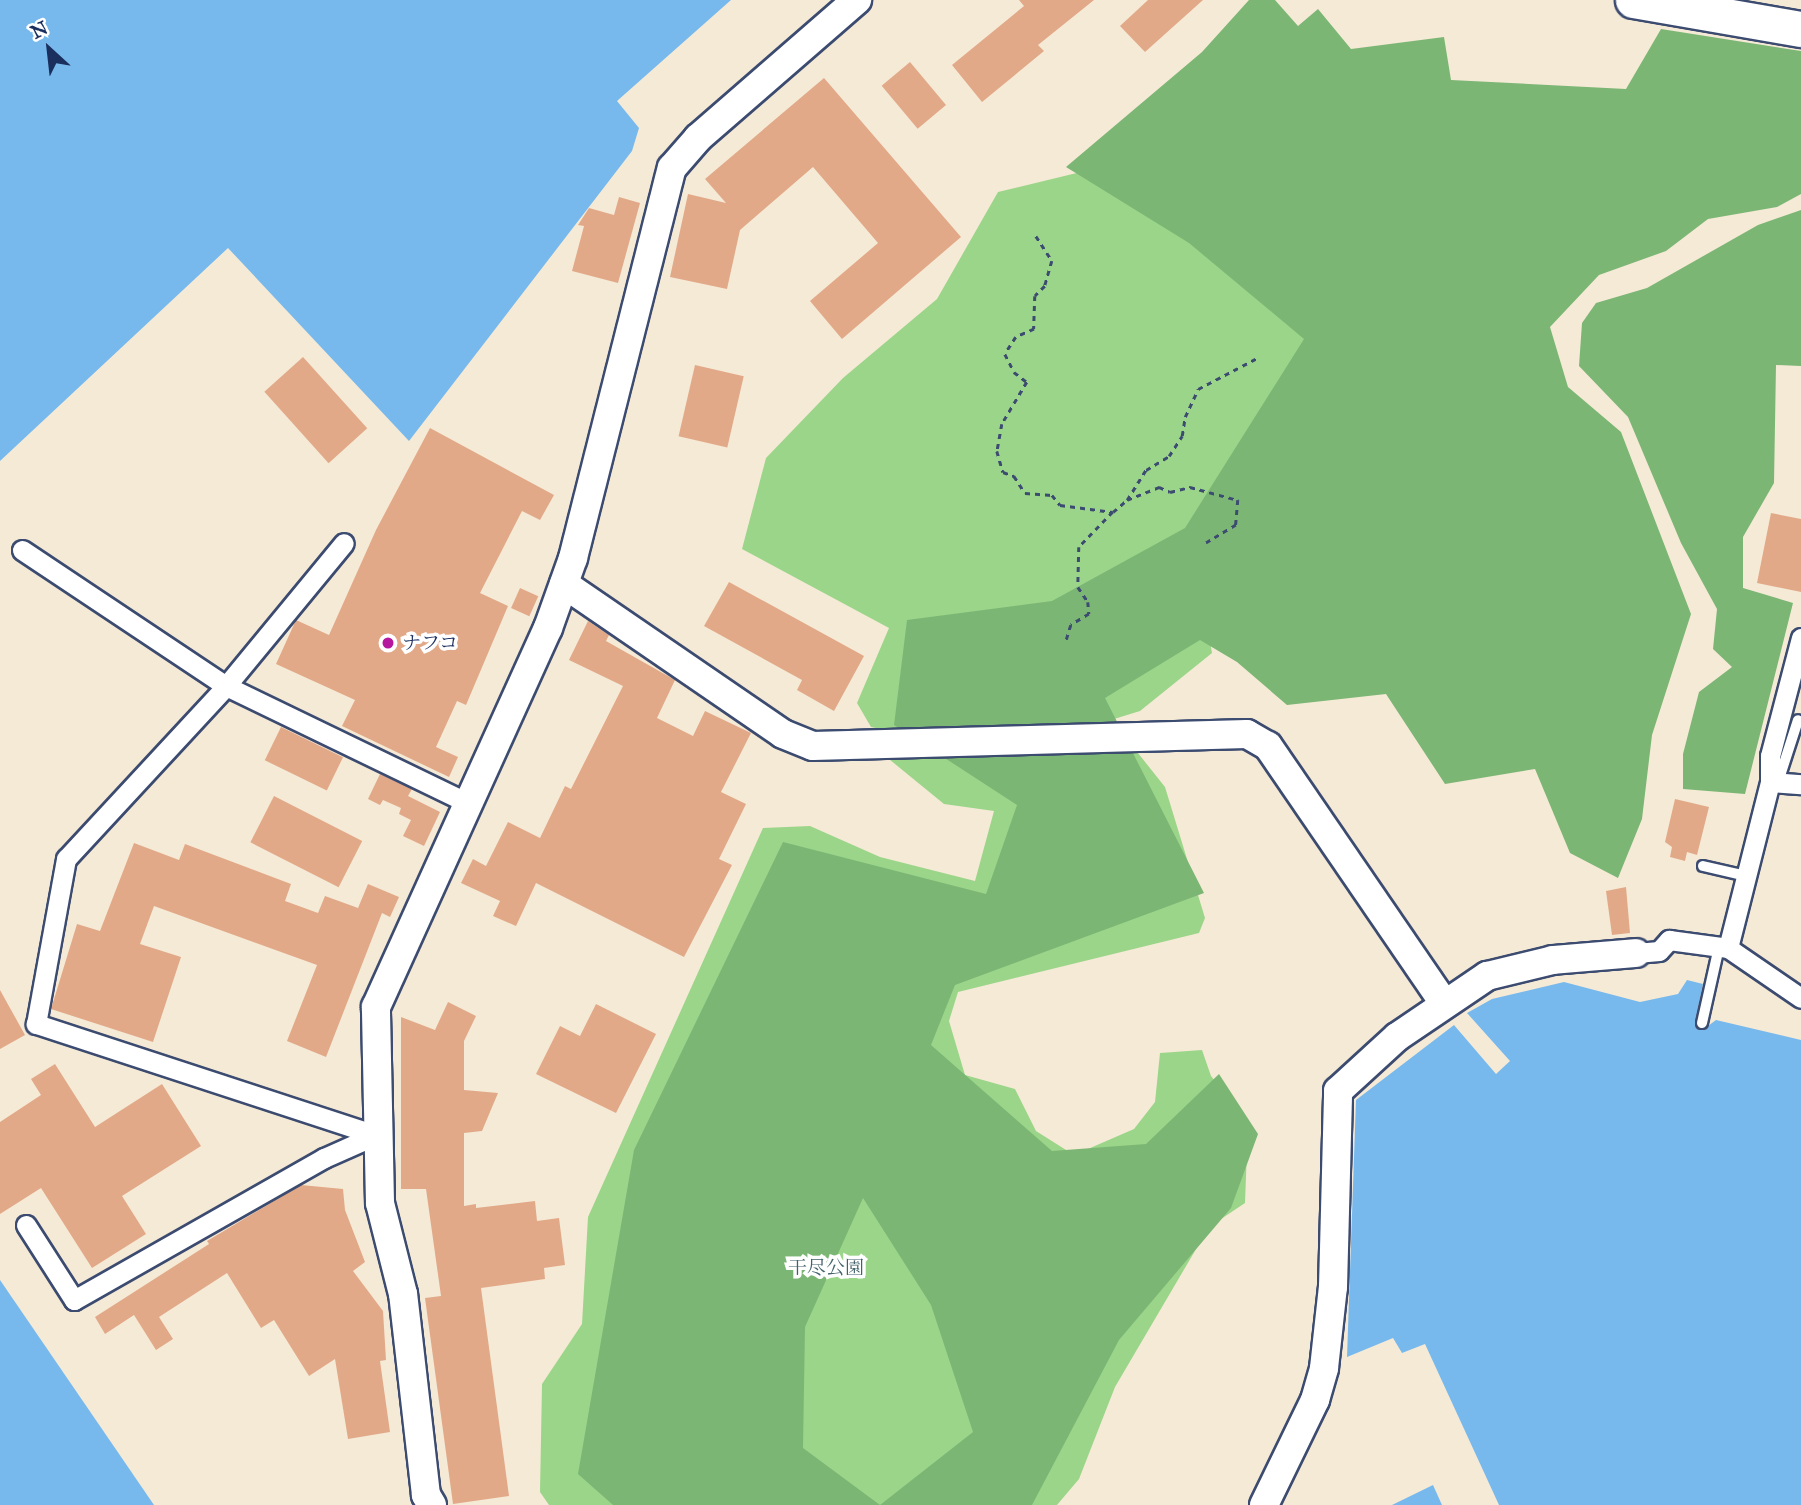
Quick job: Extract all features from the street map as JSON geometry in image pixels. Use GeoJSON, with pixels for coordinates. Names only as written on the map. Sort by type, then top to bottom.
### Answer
{"type":"FeatureCollection","features":[{"type":"Feature","properties":{"kind":"highway"},"geometry":{"type":"LineString","coordinates":[[1633,0],[1801,29]]}},
{"type":"Feature","properties":{"kind":"street"},"geometry":{"type":"LineString","coordinates":[[432,1505],[426,1495],[403,1294],[380,1203],[376,1135],[376,1007],[470,804],[564,584],[672,168],[698,138],[857,0]]}},
{"type":"Feature","properties":{"kind":"street"},"geometry":{"type":"LineString","coordinates":[[344,543],[226,686],[66,859],[36,1024],[376,1135]]}},
{"type":"Feature","properties":{"kind":"street"},"geometry":{"type":"LineString","coordinates":[[22,550],[226,686],[470,804]]}},
{"type":"Feature","properties":{"kind":"street"},"geometry":{"type":"LineString","coordinates":[[564,584],[783,734],[813,746],[1247,734],[1268,746],[1443,1002]]}},
{"type":"Feature","properties":{"kind":"street"},"geometry":{"type":"LineString","coordinates":[[1723,947],[1774,782],[1770,756],[1801,638]]}},
{"type":"Feature","properties":{"kind":"street"},"geometry":{"type":"LineString","coordinates":[[1774,782],[1801,784]]}},
{"type":"Feature","properties":{"kind":"street"},"geometry":{"type":"LineString","coordinates":[[1264,1505],[1310,1411],[1324,1368],[1333,1287],[1338,1091],[1356,1071],[1443,1002],[1487,976],[1553,960],[1659,951],[1669,940],[1723,947],[1801,998]]}},
{"type":"Feature","properties":{"kind":"street"},"geometry":{"type":"LineString","coordinates":[[26,1225],[74,1300],[324,1158],[376,1135]]}},
{"type":"Feature","properties":{"kind":"lane"},"geometry":{"type":"LineString","coordinates":[[1774,782],[1798,720]]}},
{"type":"Feature","properties":{"kind":"lane"},"geometry":{"type":"LineString","coordinates":[[1703,866],[1746,876]]}},
{"type":"Feature","properties":{"kind":"lane"},"geometry":{"type":"LineString","coordinates":[[1702,1023],[1723,947]]}},
{"type":"Feature","properties":{"kind":"path"},"geometry":{"type":"LineString","coordinates":[[1036,236],[1052,261],[1045,286],[1035,296],[1034,329],[1016,337],[1005,354],[1014,372],[1027,382],[1002,424],[997,451],[1003,472],[1014,476],[1025,493],[1052,495],[1060,505],[1113,512]]}},
{"type":"Feature","properties":{"kind":"path"},"geometry":{"type":"LineString","coordinates":[[1066,641],[1071,625],[1089,614],[1088,602],[1078,587],[1079,547],[1127,500],[1146,470],[1169,456],[1182,436],[1185,417],[1198,389],[1258,358]]}},
{"type":"Feature","properties":{"kind":"path"},"geometry":{"type":"LineString","coordinates":[[1127,500],[1159,487],[1170,492],[1190,487],[1238,500],[1236,525],[1206,543]]}},
{"type":"Feature","properties":{"kind":"green space"},"geometry":{"type":"Polygon","coordinates":[[[1249,0],[1275,0],[1298,26],[1318,9],[1351,49],[1444,37],[1451,80],[1626,89],[1661,29],[1801,51],[1801,194],[1777,207],[1708,219],[1666,251],[1599,275],[1550,327],[1568,387],[1621,432],[1691,614],[1652,735],[1642,819],[1618,878],[1570,853],[1535,769],[1445,784],[1386,694],[1287,705],[1237,662],[1200,640],[1105,698],[1204,893],[955,985],[931,1045],[1052,1151],[1146,1144],[1219,1074],[1258,1134],[1231,1208],[1119,1340],[1032,1505],[613,1505],[578,1474],[634,1150],[783,842],[986,894],[1017,805],[894,725],[907,620],[1052,601],[1185,528],[1304,339],[1189,243],[1066,167],[1202,52],[1249,0]],[[863,1198],[805,1327],[803,1448],[880,1505],[973,1432],[931,1305],[863,1198]]]}},
{"type":"Feature","properties":{"kind":"green space"},"geometry":{"type":"Polygon","coordinates":[[[1394,96],[1205,611],[1212,653],[1140,711],[1101,723],[896,732],[871,727],[857,703],[889,628],[742,549],[766,458],[843,378],[937,299],[998,192],[1394,96]]]}},
{"type":"Feature","properties":{"kind":"green space"},"geometry":{"type":"Polygon","coordinates":[[[1801,210],[1801,366],[1776,365],[1774,483],[1743,537],[1743,588],[1793,603],[1745,794],[1683,789],[1683,754],[1699,692],[1732,667],[1713,649],[1717,609],[1681,543],[1628,417],[1579,366],[1582,323],[1596,303],[1647,288],[1758,225],[1801,210]]]}},
{"type":"Feature","properties":{"kind":"green space","name":"干尽公園"},"geometry":{"type":"Polygon","coordinates":[[[1130,743],[1165,787],[1205,918],[1199,933],[958,992],[949,1021],[965,1075],[1015,1089],[1036,1131],[1074,1155],[1134,1129],[1155,1102],[1160,1053],[1202,1050],[1211,1076],[1248,1122],[1245,1203],[1209,1227],[1115,1387],[1079,1479],[1057,1505],[549,1505],[540,1492],[542,1384],[582,1324],[588,1217],[763,828],[810,826],[880,857],[975,881],[994,811],[944,804],[884,755],[1130,743]]]}},
{"type":"Feature","properties":{"kind":"water"},"geometry":{"type":"Polygon","coordinates":[[[0,0],[731,0],[617,101],[639,128],[632,151],[409,441],[228,248],[0,461],[0,0]]]}},
{"type":"Feature","properties":{"kind":"water"},"geometry":{"type":"Polygon","coordinates":[[[1687,980],[1703,984],[1695,1023],[1708,1026],[1716,1020],[1801,1040],[1801,1505],[1499,1505],[1425,1344],[1402,1353],[1393,1338],[1347,1357],[1356,1100],[1454,1025],[1496,1074],[1510,1061],[1467,1013],[1492,999],[1564,982],[1640,1002],[1678,994],[1687,980]]]}},
{"type":"Feature","properties":{"kind":"water"},"geometry":{"type":"Polygon","coordinates":[[[0,1280],[154,1505],[0,1505],[0,1280]]]}},
{"type":"Feature","properties":{"kind":"water"},"geometry":{"type":"Polygon","coordinates":[[[1433,1485],[1442,1505],[1392,1505],[1433,1485]]]}},
{"type":"Feature","properties":{"kind":"building"},"geometry":{"type":"Polygon","coordinates":[[[1019,0],[1094,0],[1038,45],[1044,51],[982,102],[952,65],[1024,6],[1019,0]]]}},
{"type":"Feature","properties":{"kind":"building"},"geometry":{"type":"Polygon","coordinates":[[[1148,0],[1203,0],[1145,52],[1120,26],[1148,0]]]}},
{"type":"Feature","properties":{"kind":"building"},"geometry":{"type":"Polygon","coordinates":[[[910,62],[946,105],[918,129],[882,86],[910,62]]]}},
{"type":"Feature","properties":{"kind":"building"},"geometry":{"type":"Polygon","coordinates":[[[824,78],[961,237],[842,339],[810,301],[878,243],[813,167],[740,230],[727,289],[670,277],[688,194],[726,203],[705,179],[824,78]]]}},
{"type":"Feature","properties":{"kind":"building"},"geometry":{"type":"Polygon","coordinates":[[[619,197],[640,203],[618,283],[572,271],[584,226],[578,225],[589,208],[614,215],[619,197]]]}},
{"type":"Feature","properties":{"kind":"building"},"geometry":{"type":"Polygon","coordinates":[[[303,357],[367,428],[329,463],[264,392],[303,357]]]}},
{"type":"Feature","properties":{"kind":"building"},"geometry":{"type":"Polygon","coordinates":[[[695,365],[744,376],[727,447],[679,436],[695,365]]]}},
{"type":"Feature","properties":{"kind":"building"},"geometry":{"type":"Polygon","coordinates":[[[430,428],[554,495],[540,520],[522,511],[480,593],[508,606],[466,705],[457,701],[436,747],[458,757],[449,777],[342,726],[355,700],[276,664],[296,620],[329,635],[376,530],[430,428]]]}},
{"type":"Feature","properties":{"kind":"building"},"geometry":{"type":"Polygon","coordinates":[[[1771,513],[1801,519],[1801,592],[1757,583],[1771,513]]]}},
{"type":"Feature","properties":{"kind":"building"},"geometry":{"type":"Polygon","coordinates":[[[729,582],[864,656],[834,711],[797,690],[802,680],[704,626],[729,582]]]}},
{"type":"Feature","properties":{"kind":"building"},"geometry":{"type":"Polygon","coordinates":[[[520,588],[538,596],[529,616],[511,608],[520,588]]]}},
{"type":"Feature","properties":{"kind":"building"},"geometry":{"type":"Polygon","coordinates":[[[588,621],[609,635],[606,641],[675,680],[657,718],[693,736],[705,711],[751,733],[721,792],[746,804],[719,859],[732,865],[684,957],[536,883],[516,926],[493,916],[500,901],[461,883],[473,859],[486,866],[508,822],[540,838],[565,786],[571,789],[623,686],[569,660],[588,621]]]}},
{"type":"Feature","properties":{"kind":"building"},"geometry":{"type":"Polygon","coordinates":[[[281,727],[343,757],[327,791],[265,760],[281,727]]]}},
{"type":"Feature","properties":{"kind":"building"},"geometry":{"type":"Polygon","coordinates":[[[380,774],[412,789],[408,796],[440,812],[424,846],[403,836],[411,820],[399,814],[401,808],[383,800],[380,805],[368,799],[380,774]]]}},
{"type":"Feature","properties":{"kind":"building"},"geometry":{"type":"Polygon","coordinates":[[[274,796],[362,841],[339,887],[250,842],[274,796]]]}},
{"type":"Feature","properties":{"kind":"building"},"geometry":{"type":"Polygon","coordinates":[[[1675,799],[1709,807],[1697,855],[1687,852],[1685,861],[1670,857],[1672,847],[1665,842],[1675,799]]]}},
{"type":"Feature","properties":{"kind":"building"},"geometry":{"type":"Polygon","coordinates":[[[134,843],[179,860],[185,844],[291,884],[285,901],[318,913],[325,896],[358,908],[368,884],[399,897],[390,917],[382,913],[326,1057],[287,1041],[317,965],[154,906],[140,944],[181,957],[153,1042],[51,1009],[77,924],[100,931],[134,843]]]}},
{"type":"Feature","properties":{"kind":"building"},"geometry":{"type":"Polygon","coordinates":[[[1626,887],[1630,933],[1612,935],[1606,891],[1626,887]]]}},
{"type":"Feature","properties":{"kind":"building"},"geometry":{"type":"Polygon","coordinates":[[[0,990],[25,1035],[0,1049],[0,990]]]}},
{"type":"Feature","properties":{"kind":"building"},"geometry":{"type":"Polygon","coordinates":[[[448,1002],[476,1016],[464,1041],[464,1090],[498,1093],[482,1131],[464,1133],[464,1206],[476,1204],[476,1208],[535,1201],[537,1221],[559,1218],[565,1265],[544,1268],[545,1279],[481,1288],[509,1496],[453,1504],[425,1298],[441,1296],[426,1189],[401,1189],[401,1017],[435,1030],[448,1002]]]}},
{"type":"Feature","properties":{"kind":"building"},"geometry":{"type":"Polygon","coordinates":[[[596,1004],[656,1034],[616,1113],[536,1074],[560,1026],[580,1036],[596,1004]]]}},
{"type":"Feature","properties":{"kind":"building"},"geometry":{"type":"Polygon","coordinates":[[[55,1064],[95,1127],[162,1084],[201,1146],[122,1196],[146,1234],[92,1268],[41,1188],[0,1214],[0,1122],[41,1095],[31,1079],[55,1064]]]}},
{"type":"Feature","properties":{"kind":"building"},"geometry":{"type":"Polygon","coordinates":[[[301,1185],[343,1189],[345,1210],[365,1262],[353,1271],[383,1311],[386,1360],[380,1361],[390,1432],[348,1439],[335,1359],[309,1376],[274,1320],[261,1328],[227,1273],[159,1317],[173,1339],[156,1350],[134,1315],[105,1334],[95,1317],[209,1244],[207,1241],[301,1185]]]}},
{"type":"Feature","properties":{"kind":"place","name":"ナフコ"},"geometry":{"type":"Point","coordinates":[388,643]}}]}
